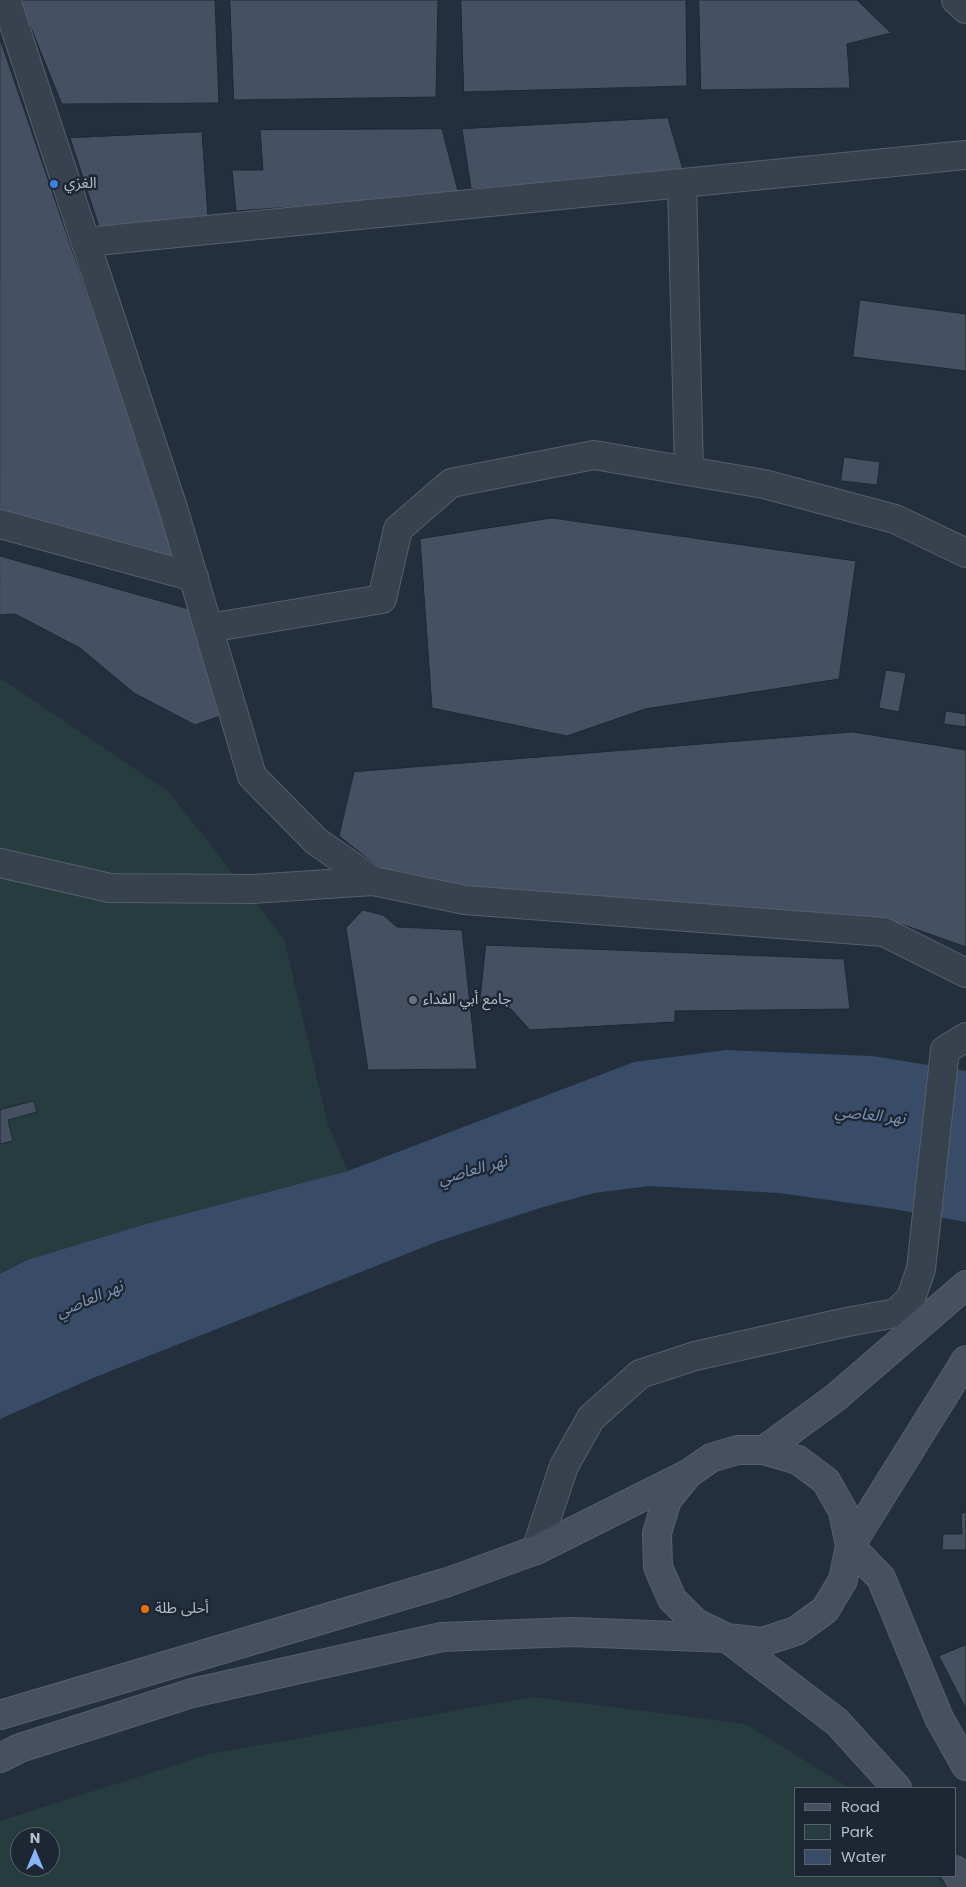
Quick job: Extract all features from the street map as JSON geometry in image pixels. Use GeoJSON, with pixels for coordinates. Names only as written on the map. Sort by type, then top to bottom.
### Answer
{"type":"FeatureCollection","features":[{"type":"Feature","properties":{"kind":"main road"},"geometry":{"type":"LineString","coordinates":[[764,1450],[836,1398],[966,1285]]}},
{"type":"Feature","properties":{"kind":"main road"},"geometry":{"type":"LineString","coordinates":[[0,1758],[20,1748],[192,1693],[442,1637],[572,1632],[727,1638],[762,1642],[796,1632],[825,1610],[843,1580],[850,1546],[966,1360]]}},
{"type":"Feature","properties":{"kind":"main road"},"geometry":{"type":"LineString","coordinates":[[0,1715],[448,1582],[536,1550],[688,1474],[711,1458],[737,1450],[764,1450],[798,1460],[826,1481],[843,1511],[850,1546],[881,1578],[939,1718],[966,1766]]}},
{"type":"Feature","properties":{"kind":"main road"},"geometry":{"type":"LineString","coordinates":[[688,1474],[667,1500],[657,1533],[658,1567],[672,1599],[696,1623],[727,1638],[837,1722],[897,1787]]}},
{"type":"Feature","properties":{"kind":"main road"},"geometry":{"type":"LineString","coordinates":[[956,1872],[965,1887]]}},
{"type":"Feature","properties":{"kind":"street"},"geometry":{"type":"LineString","coordinates":[[6,0],[173,508],[252,776],[316,841],[373,881]]}},
{"type":"Feature","properties":{"kind":"street"},"geometry":{"type":"LineString","coordinates":[[956,0],[966,9]]}},
{"type":"Feature","properties":{"kind":"street"},"geometry":{"type":"LineString","coordinates":[[86,242],[966,155]]}},
{"type":"Feature","properties":{"kind":"street"},"geometry":{"type":"LineString","coordinates":[[682,183],[689,471]]}},
{"type":"Feature","properties":{"kind":"street"},"geometry":{"type":"LineString","coordinates":[[209,628],[382,599],[398,530],[451,483],[594,455],[764,484],[895,519],[966,553]]}},
{"type":"Feature","properties":{"kind":"street"},"geometry":{"type":"LineString","coordinates":[[0,524],[194,576]]}},
{"type":"Feature","properties":{"kind":"street"},"geometry":{"type":"LineString","coordinates":[[0,863],[110,888],[252,890],[373,881],[465,900],[884,932],[966,973]]}},
{"type":"Feature","properties":{"kind":"street"},"geometry":{"type":"LineString","coordinates":[[536,1550],[564,1466],[591,1418],[640,1374],[695,1356],[896,1313],[911,1298],[921,1269],[955,1044]]}},
{"type":"Feature","properties":{"kind":"green space"},"geometry":{"type":"Polygon","coordinates":[[[0,679],[169,792],[284,939],[328,1125],[348,1171],[146,1224],[27,1260],[0,1274],[0,679]]]}},
{"type":"Feature","properties":{"kind":"green space"},"geometry":{"type":"Polygon","coordinates":[[[533,1697],[745,1724],[848,1787],[794,1787],[794,1877],[937,1877],[946,1887],[0,1887],[0,1821],[209,1754],[533,1697]]]}},
{"type":"Feature","properties":{"kind":"water","name":"نهر العاصي"},"geometry":{"type":"Polygon","coordinates":[[[727,1050],[872,1056],[966,1071],[966,1222],[893,1209],[779,1193],[649,1186],[594,1193],[543,1207],[439,1241],[93,1378],[0,1419],[0,1274],[27,1260],[146,1224],[348,1171],[634,1062],[727,1050]]]}},
{"type":"Feature","properties":{"kind":"building"},"geometry":{"type":"Polygon","coordinates":[[[20,0],[215,0],[219,103],[62,104],[20,0]]]}},
{"type":"Feature","properties":{"kind":"building"},"geometry":{"type":"Polygon","coordinates":[[[230,0],[438,0],[436,97],[234,100],[230,0]]]}},
{"type":"Feature","properties":{"kind":"building"},"geometry":{"type":"Polygon","coordinates":[[[461,0],[686,0],[687,86],[464,92],[461,0]]]}},
{"type":"Feature","properties":{"kind":"building"},"geometry":{"type":"Polygon","coordinates":[[[699,0],[857,0],[891,33],[847,44],[850,88],[701,90],[699,0]]]}},
{"type":"Feature","properties":{"kind":"building"},"geometry":{"type":"Polygon","coordinates":[[[0,39],[179,562],[0,511],[0,39]]]}},
{"type":"Feature","properties":{"kind":"building"},"geometry":{"type":"Polygon","coordinates":[[[668,118],[684,173],[471,189],[462,129],[668,118]]]}},
{"type":"Feature","properties":{"kind":"building"},"geometry":{"type":"Polygon","coordinates":[[[442,129],[459,195],[236,211],[232,170],[263,170],[260,130],[442,129]]]}},
{"type":"Feature","properties":{"kind":"building"},"geometry":{"type":"Polygon","coordinates":[[[202,132],[208,218],[101,233],[70,138],[202,132]]]}},
{"type":"Feature","properties":{"kind":"building"},"geometry":{"type":"Polygon","coordinates":[[[860,300],[966,314],[966,371],[853,357],[860,300]]]}},
{"type":"Feature","properties":{"kind":"building"},"geometry":{"type":"Polygon","coordinates":[[[844,457],[880,462],[877,485],[841,481],[844,457]]]}},
{"type":"Feature","properties":{"kind":"building"},"geometry":{"type":"Polygon","coordinates":[[[552,518],[856,561],[839,679],[645,709],[567,736],[432,708],[420,539],[552,518]]]}},
{"type":"Feature","properties":{"kind":"building"},"geometry":{"type":"Polygon","coordinates":[[[0,556],[196,611],[226,714],[195,725],[134,693],[80,648],[15,614],[0,615],[0,556]]]}},
{"type":"Feature","properties":{"kind":"building"},"geometry":{"type":"Polygon","coordinates":[[[886,670],[906,673],[899,712],[879,708],[886,670]]]}},
{"type":"Feature","properties":{"kind":"building"},"geometry":{"type":"Polygon","coordinates":[[[946,711],[966,714],[966,727],[944,724],[946,711]]]}},
{"type":"Feature","properties":{"kind":"building"},"geometry":{"type":"Polygon","coordinates":[[[853,732],[966,750],[966,947],[901,924],[466,889],[382,870],[339,836],[354,772],[853,732]]]}},
{"type":"Feature","properties":{"kind":"building","name":"جامع أبي الفداء"},"geometry":{"type":"Polygon","coordinates":[[[363,910],[383,915],[397,927],[462,930],[477,1069],[368,1070],[346,928],[363,910]]]}},
{"type":"Feature","properties":{"kind":"building"},"geometry":{"type":"Polygon","coordinates":[[[486,945],[844,959],[850,1009],[675,1011],[675,1022],[530,1030],[511,1009],[480,1002],[486,945]]]}},
{"type":"Feature","properties":{"kind":"building"},"geometry":{"type":"Polygon","coordinates":[[[34,1101],[37,1112],[8,1120],[13,1141],[0,1144],[0,1110],[34,1101]]]}},
{"type":"Feature","properties":{"kind":"building"},"geometry":{"type":"Polygon","coordinates":[[[966,1512],[966,1550],[942,1550],[943,1534],[962,1534],[961,1514],[966,1512]]]}},
{"type":"Feature","properties":{"kind":"building"},"geometry":{"type":"Polygon","coordinates":[[[966,1645],[966,1709],[939,1656],[966,1645]]]}},
{"type":"Feature","properties":{"kind":"place","name":"الغزي"},"geometry":{"type":"Point","coordinates":[54,184]}},
{"type":"Feature","properties":{"kind":"place","name":"جامع أبي الفداء"},"geometry":{"type":"Point","coordinates":[413,1000]}},
{"type":"Feature","properties":{"kind":"place","name":"أحلى طلة"},"geometry":{"type":"Point","coordinates":[145,1609]}}]}
